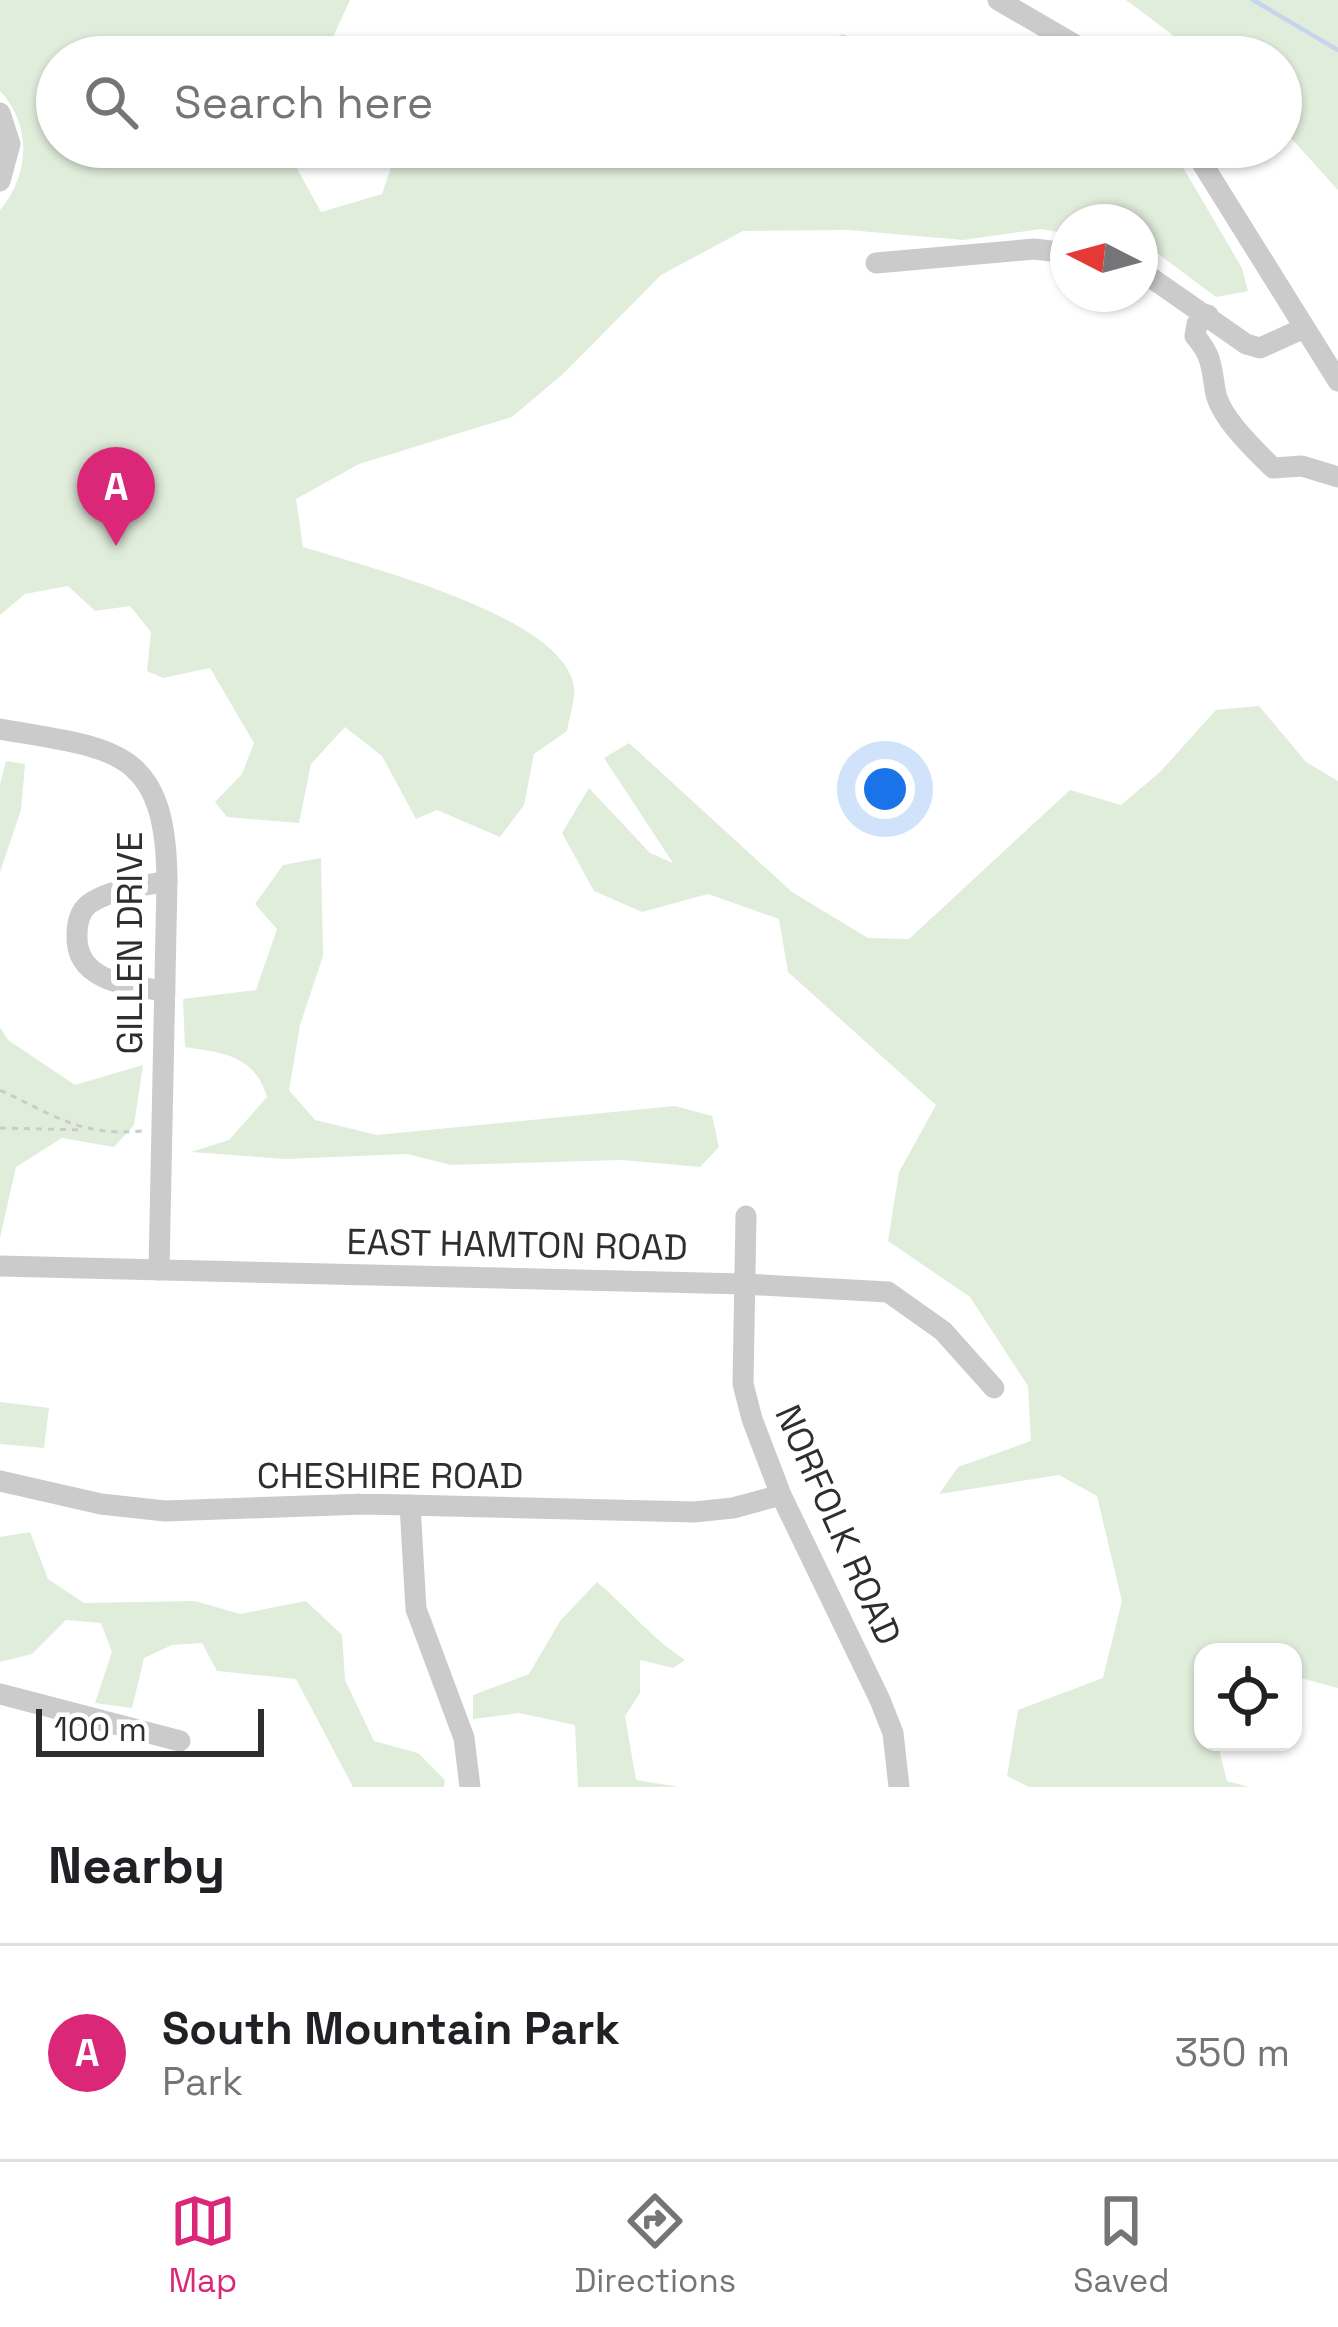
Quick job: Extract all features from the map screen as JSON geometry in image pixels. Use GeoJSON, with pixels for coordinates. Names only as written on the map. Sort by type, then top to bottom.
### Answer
{"type":"FeatureCollection","features":[{"type":"Feature","properties":{"kind":"street"},"geometry":{"type":"LineString","coordinates":[[998,0],[1060,36]]}},
{"type":"Feature","properties":{"kind":"street"},"geometry":{"type":"LineString","coordinates":[[0,112],[10,144],[0,181]]}},
{"type":"Feature","properties":{"kind":"street"},"geometry":{"type":"LineString","coordinates":[[1205,168],[1338,381]]}},
{"type":"Feature","properties":{"kind":"street"},"geometry":{"type":"LineString","coordinates":[[876,263],[1050,251]]}},
{"type":"Feature","properties":{"kind":"street"},"geometry":{"type":"LineString","coordinates":[[1158,282],[1234,338],[1260,348],[1302,329]]}},
{"type":"Feature","properties":{"kind":"street"},"geometry":{"type":"LineString","coordinates":[[1208,315],[1197,324],[1195,336],[1216,365],[1214,390],[1257,453],[1274,468],[1302,466],[1338,477]]}},
{"type":"Feature","properties":{"kind":"street","name":"GILLEN DRIVE"},"geometry":{"type":"LineString","coordinates":[[0,729],[80,743],[126,759],[159,801],[166,827],[167,881],[159,1270]]}},
{"type":"Feature","properties":{"kind":"street"},"geometry":{"type":"LineString","coordinates":[[165,991],[122,985],[94,973],[81,958],[76,937],[82,910],[93,901],[167,881]]}},
{"type":"Feature","properties":{"kind":"street","name":"NORFOLK ROAD"},"geometry":{"type":"LineString","coordinates":[[746,1216],[743,1384],[781,1495],[893,1732],[899,1787]]}},
{"type":"Feature","properties":{"kind":"street","name":"EAST HAMTON ROAD"},"geometry":{"type":"LineString","coordinates":[[0,1266],[744,1284],[888,1292],[943,1331],[994,1388]]}},
{"type":"Feature","properties":{"kind":"street","name":"CHESHIRE ROAD"},"geometry":{"type":"LineString","coordinates":[[0,1481],[165,1511],[410,1504],[694,1512],[781,1495]]}},
{"type":"Feature","properties":{"kind":"street"},"geometry":{"type":"LineString","coordinates":[[410,1504],[416,1609],[464,1738],[470,1787]]}},
{"type":"Feature","properties":{"kind":"street"},"geometry":{"type":"LineString","coordinates":[[0,1694],[180,1742]]}},
{"type":"Feature","properties":{"kind":"path"},"geometry":{"type":"LineString","coordinates":[[0,1090],[56,1121],[92,1130]]}},
{"type":"Feature","properties":{"kind":"path"},"geometry":{"type":"LineString","coordinates":[[0,1128],[162,1130]]}},
{"type":"Feature","properties":{"kind":"green space"},"geometry":{"type":"Polygon","coordinates":[[[0,0],[350,0],[334,36],[36,36],[36,168],[297,168],[321,212],[382,194],[391,168],[1183,168],[1242,268],[1248,291],[1216,297],[1158,254],[1158,204],[1050,204],[1050,231],[963,240],[848,230],[743,231],[661,275],[564,373],[512,417],[359,464],[296,499],[303,547],[456,597],[535,637],[561,660],[574,686],[567,731],[534,754],[524,805],[500,837],[437,810],[416,819],[382,756],[345,727],[311,764],[299,823],[227,817],[215,802],[242,774],[254,743],[210,668],[163,678],[147,671],[151,632],[130,606],[95,611],[68,586],[25,594],[0,615],[0,210],[17,181],[23,150],[18,119],[0,91],[0,0]]]}},
{"type":"Feature","properties":{"kind":"green space"},"geometry":{"type":"Polygon","coordinates":[[[1126,0],[1338,0],[1338,190],[1302,150],[1302,36],[1174,36],[1126,0]]]}},
{"type":"Feature","properties":{"kind":"green space"},"geometry":{"type":"Polygon","coordinates":[[[1259,706],[1306,762],[1338,781],[1338,1688],[1302,1678],[1302,1643],[1194,1643],[1194,1751],[1219,1751],[1227,1781],[1249,1787],[1029,1787],[1007,1776],[1018,1710],[1103,1678],[1122,1601],[1097,1496],[1059,1475],[939,1494],[958,1467],[1031,1441],[1028,1386],[970,1297],[888,1241],[899,1172],[936,1105],[788,972],[779,919],[708,894],[642,912],[594,891],[562,833],[589,788],[650,853],[673,863],[604,758],[629,743],[792,892],[868,938],[909,939],[1070,790],[1121,805],[1160,772],[1216,710],[1259,706]]]}},
{"type":"Feature","properties":{"kind":"green space"},"geometry":{"type":"Polygon","coordinates":[[[6,761],[25,764],[21,810],[0,872],[0,784],[6,761]]]}},
{"type":"Feature","properties":{"kind":"green space"},"geometry":{"type":"Polygon","coordinates":[[[321,858],[323,956],[300,1025],[289,1090],[315,1120],[377,1135],[675,1106],[712,1116],[719,1147],[700,1167],[622,1160],[451,1165],[407,1154],[286,1159],[191,1152],[229,1140],[267,1097],[246,1064],[225,1054],[185,1047],[183,999],[256,990],[277,929],[255,904],[283,865],[321,858]]]}},
{"type":"Feature","properties":{"kind":"green space"},"geometry":{"type":"Polygon","coordinates":[[[0,1027],[8,1040],[75,1085],[143,1065],[134,1125],[114,1147],[62,1138],[16,1167],[0,1238],[0,1027]]]}},
{"type":"Feature","properties":{"kind":"green space"},"geometry":{"type":"Polygon","coordinates":[[[0,1402],[49,1408],[44,1448],[0,1444],[0,1402]]]}},
{"type":"Feature","properties":{"kind":"green space"},"geometry":{"type":"Polygon","coordinates":[[[30,1532],[48,1579],[84,1603],[195,1601],[240,1614],[306,1601],[342,1635],[345,1680],[374,1741],[418,1753],[445,1780],[444,1787],[353,1787],[296,1679],[217,1671],[202,1643],[172,1645],[144,1658],[132,1708],[95,1703],[112,1652],[101,1623],[66,1620],[32,1654],[0,1662],[0,1537],[30,1532]]]}},
{"type":"Feature","properties":{"kind":"green space"},"geometry":{"type":"Polygon","coordinates":[[[597,1582],[685,1660],[673,1668],[640,1660],[640,1693],[625,1716],[636,1780],[679,1787],[578,1787],[575,1725],[519,1713],[473,1719],[473,1695],[529,1674],[560,1621],[597,1582]]]}},
{"type":"Feature","properties":{"kind":"waterway"},"geometry":{"type":"LineString","coordinates":[[1253,0],[1338,50]]}},
{"type":"Feature","properties":{"kind":"place","name":"South Mountain Park"},"geometry":{"type":"Point","coordinates":[116,546]}}]}
